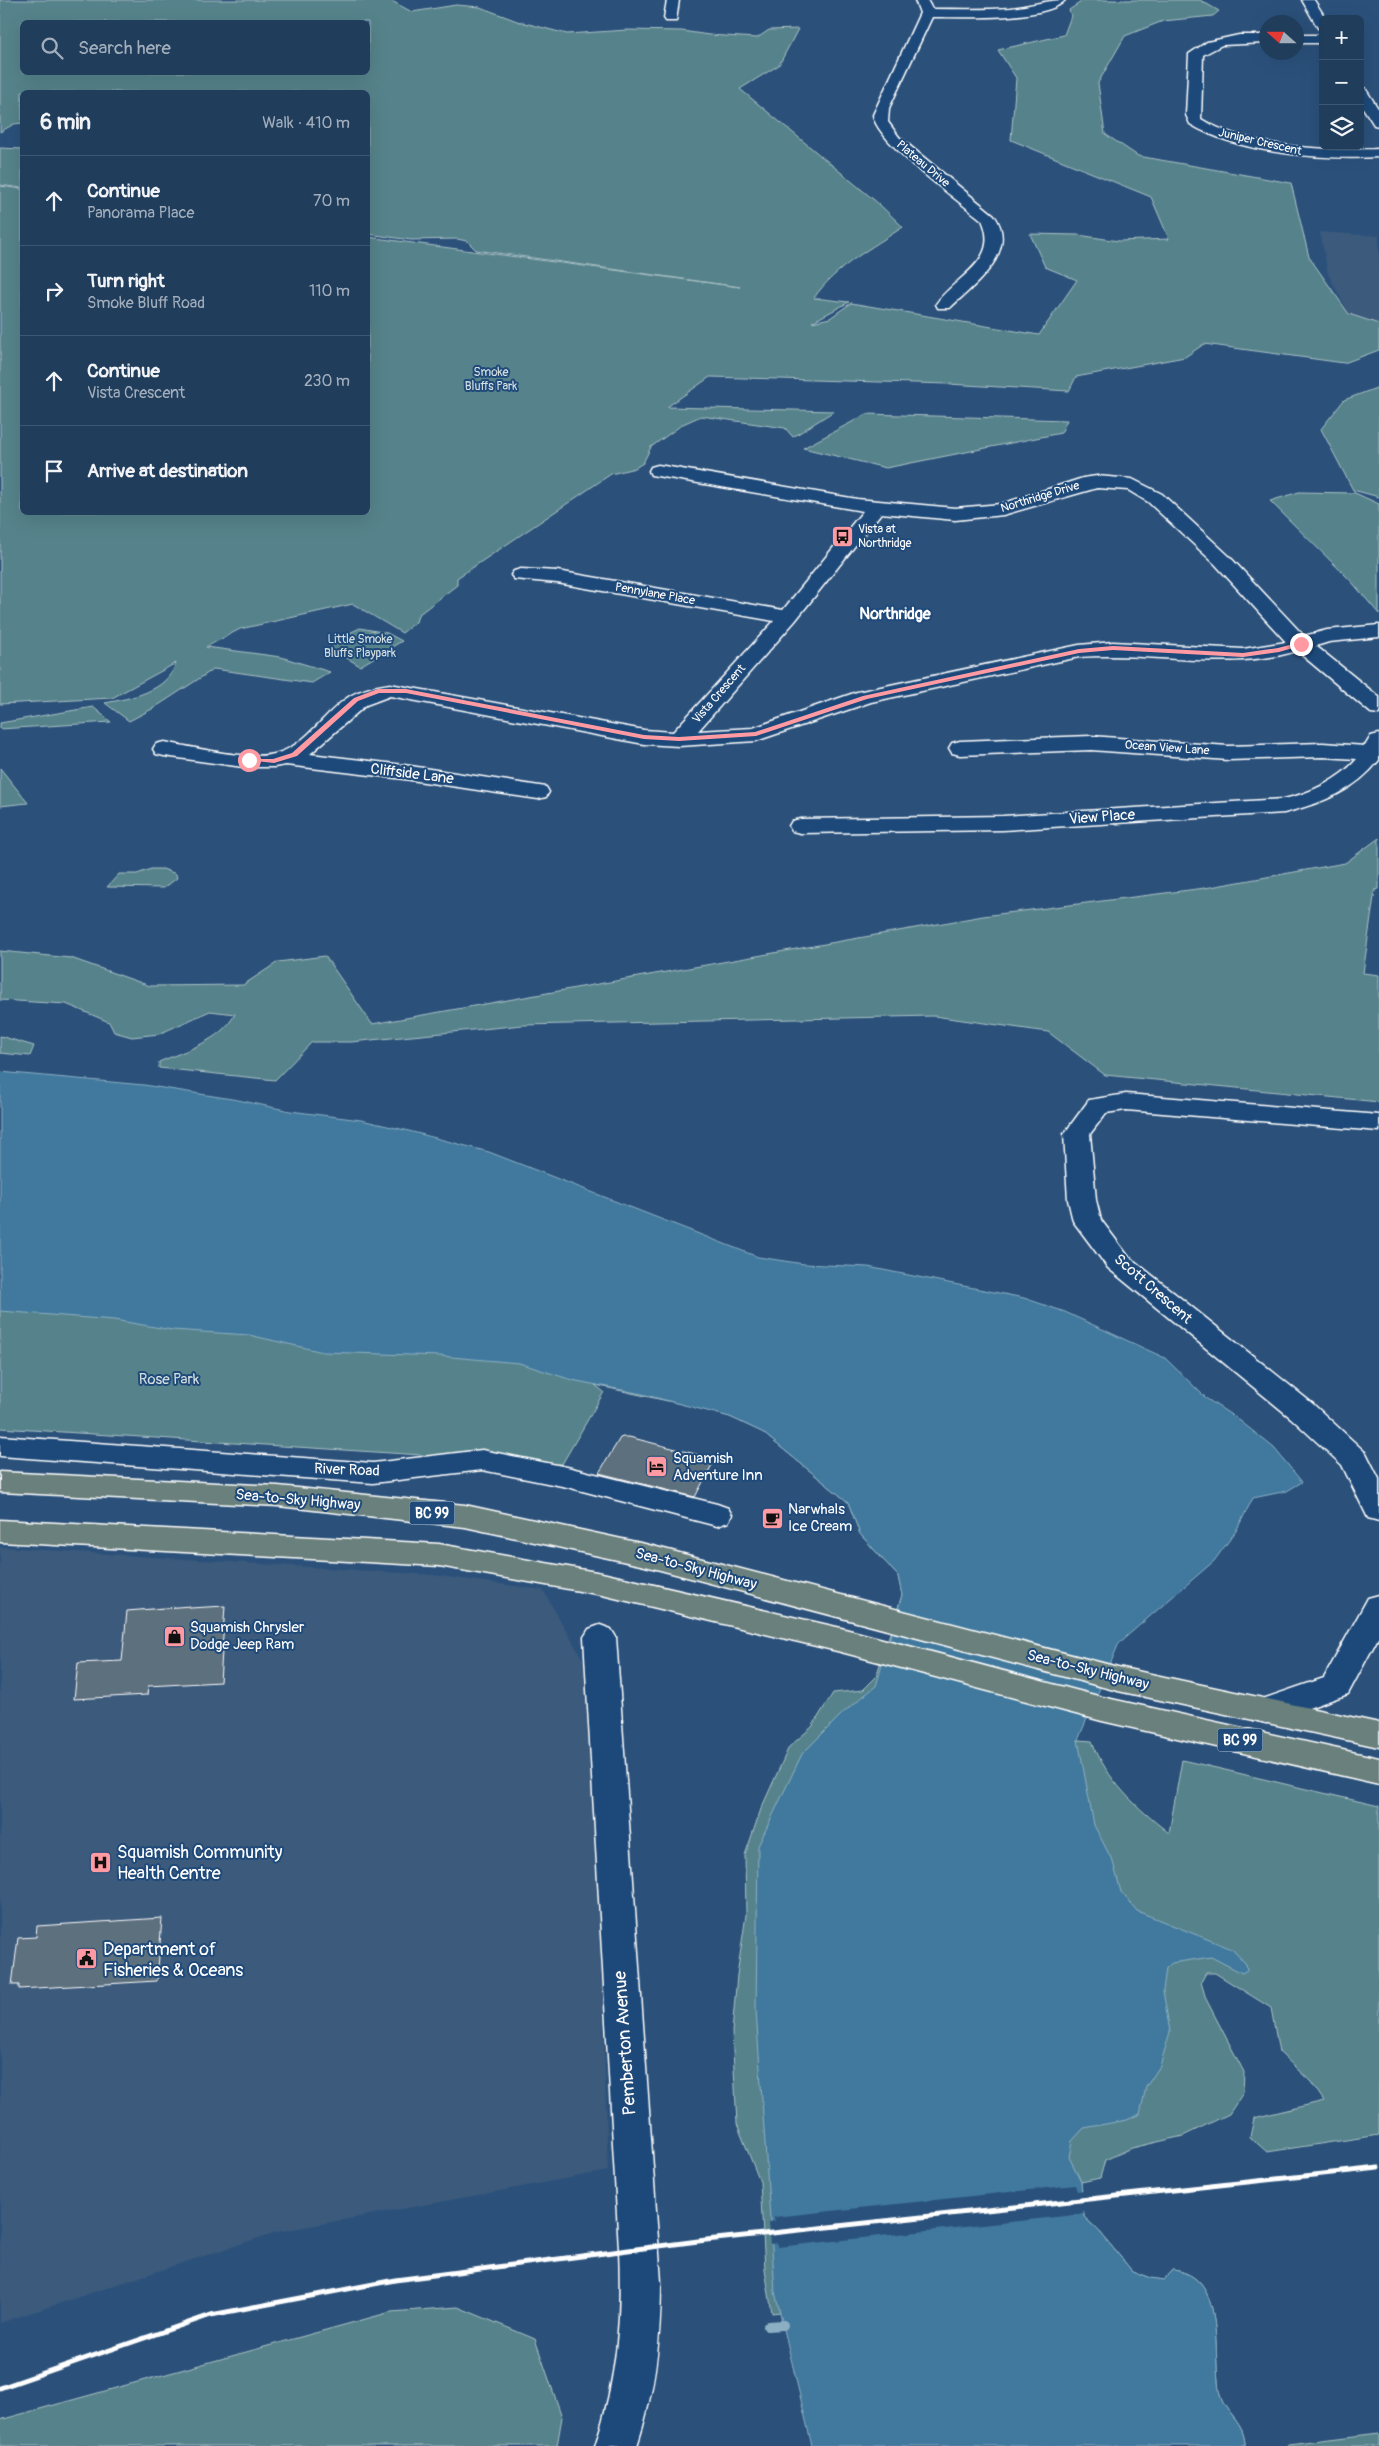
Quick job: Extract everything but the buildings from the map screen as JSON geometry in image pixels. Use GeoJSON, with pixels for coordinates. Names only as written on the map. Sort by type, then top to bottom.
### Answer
{"type":"FeatureCollection","features":[{"type":"Feature","properties":{"kind":"highway","name":"Sea-to-Sky Highway"},"geometry":{"type":"LineString","coordinates":[[0,1482],[278,1496],[465,1516],[645,1555],[1118,1678],[1379,1736]]}},
{"type":"Feature","properties":{"kind":"highway","name":"BC 99"},"geometry":{"type":"LineString","coordinates":[[0,1531],[439,1555],[602,1584],[841,1640],[1102,1709],[1379,1771]]}},
{"type":"Feature","properties":{"kind":"street"},"geometry":{"type":"LineString","coordinates":[[671,18],[673,0]]}},
{"type":"Feature","properties":{"kind":"street"},"geometry":{"type":"LineString","coordinates":[[924,6],[1018,11],[1049,6],[1060,0]]}},
{"type":"Feature","properties":{"kind":"street"},"geometry":{"type":"LineString","coordinates":[[1308,0],[1319,18]]}},
{"type":"Feature","properties":{"kind":"street","name":"Plateau Drive"},"geometry":{"type":"LineString","coordinates":[[924,6],[882,108],[881,122],[894,140],[989,218],[997,234],[997,244],[992,255],[944,304]]}},
{"type":"Feature","properties":{"kind":"street","name":"Juniper Crescent"},"geometry":{"type":"LineString","coordinates":[[1259,39],[1217,42],[1201,49],[1196,54],[1193,115],[1195,121],[1225,136],[1295,151],[1326,155],[1379,153]]}},
{"type":"Feature","properties":{"kind":"street"},"geometry":{"type":"LineString","coordinates":[[1304,39],[1319,39]]}},
{"type":"Feature","properties":{"kind":"street"},"geometry":{"type":"LineString","coordinates":[[1364,98],[1379,122]]}},
{"type":"Feature","properties":{"kind":"street","name":"Northridge Drive"},"geometry":{"type":"LineString","coordinates":[[658,471],[876,507],[968,514],[1003,510],[1083,484],[1097,482],[1132,486],[1155,498],[1190,529],[1222,560],[1289,634],[1301,644]]}},
{"type":"Feature","properties":{"kind":"street","name":"Vista Crescent"},"geometry":{"type":"LineString","coordinates":[[679,739],[788,617],[876,507]]}},
{"type":"Feature","properties":{"kind":"street","name":"Pennylane Place"},"geometry":{"type":"LineString","coordinates":[[521,575],[557,577],[788,617]]}},
{"type":"Feature","properties":{"kind":"street","name":"Vista Crescent"},"geometry":{"type":"LineString","coordinates":[[679,739],[756,734],[865,697],[1079,651],[1113,648],[1243,655],[1279,650],[1327,636],[1379,631]]}},
{"type":"Feature","properties":{"kind":"street"},"geometry":{"type":"LineString","coordinates":[[1301,644],[1379,708]]}},
{"type":"Feature","properties":{"kind":"street"},"geometry":{"type":"LineString","coordinates":[[164,749],[262,762],[285,758],[304,748],[356,700],[378,691],[406,691],[644,737],[679,739]]}},
{"type":"Feature","properties":{"kind":"street","name":"Ocean View Lane"},"geometry":{"type":"LineString","coordinates":[[960,748],[1091,743],[1228,752],[1376,747]]}},
{"type":"Feature","properties":{"kind":"street","name":"View Place"},"geometry":{"type":"LineString","coordinates":[[800,826],[994,824],[1284,806],[1328,792],[1359,770],[1376,747]]}},
{"type":"Feature","properties":{"kind":"street","name":"Cliffside Lane"},"geometry":{"type":"LineString","coordinates":[[285,758],[404,772],[538,792]]}},
{"type":"Feature","properties":{"kind":"street","name":"Scott Crescent"},"geometry":{"type":"LineString","coordinates":[[1379,1123],[1126,1102],[1098,1106],[1077,1134],[1082,1200],[1087,1221],[1118,1262],[1302,1411],[1355,1460],[1379,1511]]}},
{"type":"Feature","properties":{"kind":"street","name":"River Road"},"geometry":{"type":"LineString","coordinates":[[0,1446],[373,1473],[482,1460],[568,1477],[717,1515]]}},
{"type":"Feature","properties":{"kind":"street"},"geometry":{"type":"LineString","coordinates":[[1379,1608],[1379,1614]]}},
{"type":"Feature","properties":{"kind":"street"},"geometry":{"type":"LineString","coordinates":[[1266,1712],[1336,1686],[1379,1608]]}},
{"type":"Feature","properties":{"kind":"street","name":"Pemberton Avenue"},"geometry":{"type":"LineString","coordinates":[[600,1637],[633,2181],[640,2248],[642,2331],[629,2412],[616,2446]]}},
{"type":"Feature","properties":{"kind":"shaded area"},"geometry":{"type":"Polygon","coordinates":[[[1320,232],[1379,236],[1379,324],[1349,314],[1328,274],[1320,232]]]}},
{"type":"Feature","properties":{"kind":"shaded area"},"geometry":{"type":"Polygon","coordinates":[[[0,1072],[144,1085],[238,1100],[290,1111],[361,1120],[489,1152],[758,1257],[804,1264],[868,1267],[1024,1298],[1065,1312],[1165,1358],[1207,1399],[1239,1420],[1274,1448],[1302,1482],[1287,1491],[1253,1498],[1236,1531],[1214,1561],[1119,1643],[1078,1740],[1094,1825],[1113,1862],[1121,1892],[1137,1911],[1232,1949],[1246,1964],[1247,1970],[1242,1973],[1211,1957],[1172,1963],[1166,1968],[1163,1991],[1170,2032],[1160,2066],[1146,2087],[1140,2114],[1127,2120],[1084,2128],[1072,2141],[1069,2157],[1081,2181],[1084,2217],[1099,2231],[1132,2271],[1150,2278],[1164,2280],[1172,2270],[1190,2275],[1202,2286],[1210,2301],[1214,2320],[1220,2395],[1226,2408],[1242,2431],[1245,2446],[812,2446],[775,2292],[756,2010],[758,1846],[802,1754],[844,1712],[876,1686],[902,1595],[898,1576],[860,1534],[848,1502],[762,1432],[730,1417],[642,1394],[572,1380],[519,1363],[440,1356],[323,1352],[249,1335],[172,1330],[114,1320],[0,1311],[0,1072]]]}},
{"type":"Feature","properties":{"kind":"shaded area"},"geometry":{"type":"Polygon","coordinates":[[[0,1547],[434,1575],[543,1590],[593,1677],[608,2171],[277,2232],[0,2323],[0,1547]]]}},
{"type":"Feature","properties":{"kind":"green space","name":"Smoke Bluffs Park"},"geometry":{"type":"Polygon","coordinates":[[[0,0],[390,0],[412,12],[456,5],[480,7],[517,21],[567,34],[627,30],[682,31],[757,38],[769,30],[798,29],[779,65],[740,89],[879,204],[903,227],[843,267],[823,287],[814,298],[849,302],[812,322],[830,318],[851,303],[1039,335],[1077,280],[1045,267],[1030,234],[1078,235],[1119,241],[1169,239],[1151,197],[1011,140],[1016,78],[998,50],[1064,35],[1071,16],[1069,10],[1084,0],[1200,0],[1219,11],[1213,16],[1163,21],[1125,36],[1098,83],[1105,134],[1138,156],[1291,183],[1309,257],[1349,314],[1379,324],[1379,350],[1344,363],[1204,344],[1185,357],[1076,377],[1069,391],[948,384],[710,377],[667,407],[834,411],[793,437],[785,428],[701,416],[683,424],[651,447],[643,463],[635,468],[611,474],[457,578],[457,585],[418,615],[416,622],[402,633],[353,604],[240,629],[206,647],[281,657],[330,672],[312,683],[214,669],[154,708],[129,721],[105,703],[137,696],[156,687],[165,681],[176,663],[112,698],[0,704],[0,186],[20,189],[20,515],[370,515],[370,237],[740,287],[476,250],[467,241],[457,239],[411,240],[370,234],[370,90],[20,90],[20,123],[14,124],[0,132],[0,0]]]}},
{"type":"Feature","properties":{"kind":"green space"},"geometry":{"type":"Polygon","coordinates":[[[0,148],[20,149],[20,188],[0,185],[0,148]]]}},
{"type":"Feature","properties":{"kind":"green space"},"geometry":{"type":"Polygon","coordinates":[[[1379,387],[1379,497],[1353,490],[1321,429],[1344,400],[1379,387]]]}},
{"type":"Feature","properties":{"kind":"green space"},"geometry":{"type":"Polygon","coordinates":[[[867,414],[1067,420],[1061,433],[886,468],[803,448],[867,414]]]}},
{"type":"Feature","properties":{"kind":"green space"},"geometry":{"type":"Polygon","coordinates":[[[1299,492],[1355,493],[1379,504],[1379,614],[1351,581],[1270,501],[1299,492]]]}},
{"type":"Feature","properties":{"kind":"green space","name":"Little Smoke Bluffs Playpark"},"geometry":{"type":"Polygon","coordinates":[[[360,628],[387,633],[402,641],[360,666],[330,648],[332,641],[360,628]]]}},
{"type":"Feature","properties":{"kind":"green space"},"geometry":{"type":"Polygon","coordinates":[[[93,707],[111,722],[0,729],[0,723],[93,707]]]}},
{"type":"Feature","properties":{"kind":"green space"},"geometry":{"type":"Polygon","coordinates":[[[0,768],[28,803],[0,806],[0,768]]]}},
{"type":"Feature","properties":{"kind":"green space"},"geometry":{"type":"Polygon","coordinates":[[[1379,838],[1379,889],[1375,890],[1363,973],[1379,975],[1379,1102],[1105,1075],[1048,1032],[934,1016],[523,1025],[351,1042],[312,1042],[275,1080],[159,1068],[159,1062],[212,1038],[229,1023],[235,1014],[210,1011],[159,1034],[132,1037],[114,1032],[109,1022],[66,1004],[0,1000],[0,951],[71,958],[150,986],[243,985],[278,962],[325,956],[372,1024],[983,916],[1205,888],[1345,863],[1379,838]]]}},
{"type":"Feature","properties":{"kind":"green space"},"geometry":{"type":"Polygon","coordinates":[[[151,869],[163,869],[176,874],[177,878],[164,888],[107,887],[119,874],[137,874],[151,869]]]}},
{"type":"Feature","properties":{"kind":"green space"},"geometry":{"type":"Polygon","coordinates":[[[0,1036],[34,1046],[30,1056],[0,1053],[0,1036]]]}},
{"type":"Feature","properties":{"kind":"green space","name":"Rose Park"},"geometry":{"type":"Polygon","coordinates":[[[0,1289],[410,1338],[941,1458],[780,2312],[772,2313],[765,2269],[760,2182],[737,2124],[732,2032],[737,1975],[746,1915],[745,1855],[761,1809],[789,1747],[812,1727],[833,1693],[863,1690],[876,1677],[902,1595],[898,1576],[860,1534],[848,1502],[762,1432],[730,1417],[695,1407],[595,1385],[604,1392],[562,1464],[0,1428],[0,1289]]]}},
{"type":"Feature","properties":{"kind":"green space"},"geometry":{"type":"Polygon","coordinates":[[[1078,1740],[1092,1741],[1114,1781],[1134,1803],[1169,1833],[1182,1760],[1379,1806],[1379,2135],[1267,2152],[1250,2137],[1254,2118],[1324,2101],[1311,2082],[1279,2052],[1271,2008],[1215,1973],[1206,1973],[1201,1982],[1206,1999],[1244,2072],[1243,2093],[1229,2114],[1183,2136],[1132,2148],[1105,2160],[1100,2178],[1081,2182],[1084,2217],[1099,2231],[1132,2271],[1150,2278],[1164,2280],[1172,2270],[1190,2275],[1202,2286],[1210,2301],[1214,2320],[1220,2395],[1226,2408],[1242,2431],[1245,2446],[1056,2231],[1078,1740]]]}},
{"type":"Feature","properties":{"kind":"green space"},"geometry":{"type":"Polygon","coordinates":[[[458,2307],[535,2339],[562,2417],[557,2446],[0,2446],[0,2420],[391,2312],[458,2307]]]}},
{"type":"Feature","properties":{"kind":"green space"},"geometry":{"type":"Polygon","coordinates":[[[1379,2433],[1379,2446],[1288,2446],[1288,2444],[1379,2433]]]}},
{"type":"Feature","properties":{"kind":"pier"},"geometry":{"type":"Polygon","coordinates":[[[1075,2185],[1077,2191],[1084,2190],[1086,2211],[1083,2211],[1084,2214],[778,2247],[777,2243],[770,2244],[768,2222],[775,2221],[774,2217],[1075,2185]]]}},
{"type":"Feature","properties":{"kind":"waterway"},"geometry":{"type":"LineString","coordinates":[[768,2326],[783,2325]]}},
{"type":"Feature","properties":{"kind":"railway"},"geometry":{"type":"LineString","coordinates":[[0,2388],[211,2315],[395,2280],[706,2240],[1379,2168]]}},
{"type":"Feature","properties":{"kind":"place","name":"Vista at Northridge"},"geometry":{"type":"Point","coordinates":[842,536]}},
{"type":"Feature","properties":{"kind":"place","name":"Squamish Adventure Inn"},"geometry":{"type":"Point","coordinates":[657,1467]}},
{"type":"Feature","properties":{"kind":"place","name":"Narwhals Ice Cream"},"geometry":{"type":"Point","coordinates":[772,1518]}},
{"type":"Feature","properties":{"kind":"place","name":"Squamish Chrysler Dodge Jeep Ram"},"geometry":{"type":"Point","coordinates":[174,1636]}},
{"type":"Feature","properties":{"kind":"place","name":"Squamish Community Health Centre"},"geometry":{"type":"Point","coordinates":[101,1862]}},
{"type":"Feature","properties":{"kind":"place","name":"Department of Fisheries & Oceans"},"geometry":{"type":"Point","coordinates":[87,1959]}},
{"type":"Feature","properties":{"kind":"district","name":"Northridge"},"geometry":{"type":"Point","coordinates":[895,614]}},
{"type":"Feature","properties":{"kind":"route"},"geometry":{"type":"LineString","coordinates":[[249,760],[274,761],[294,754],[304,748],[356,700],[366,694],[378,691],[406,691],[659,739],[745,736],[771,731],[865,697],[1079,651],[1130,648],[1243,655],[1279,650],[1301,644]]}}]}
